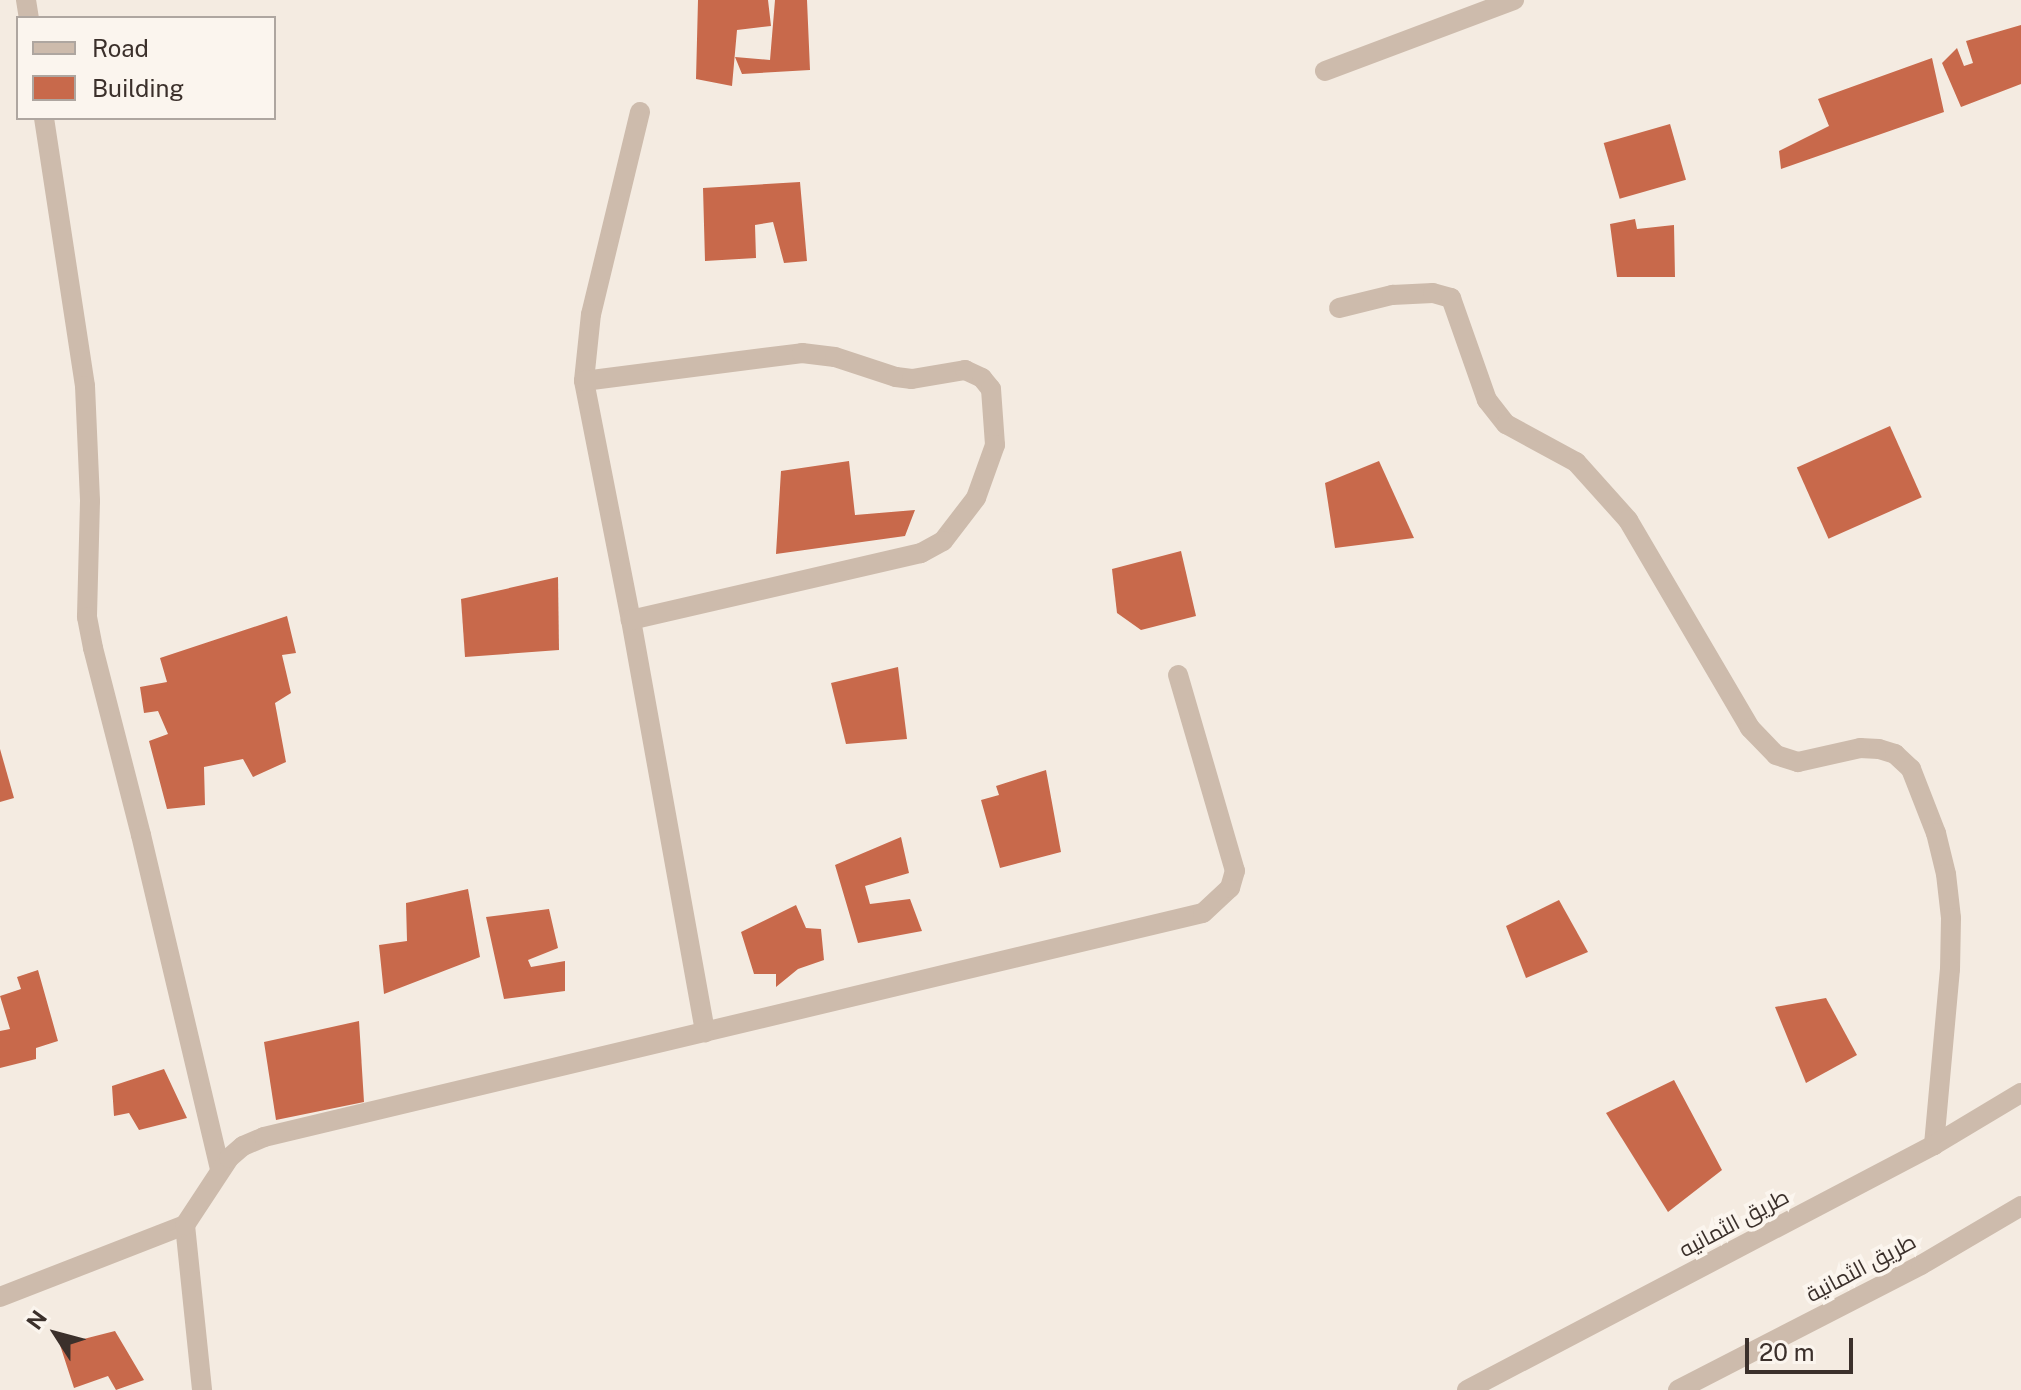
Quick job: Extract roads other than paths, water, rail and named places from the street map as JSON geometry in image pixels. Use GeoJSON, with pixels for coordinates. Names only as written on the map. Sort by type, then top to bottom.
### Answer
{"type":"FeatureCollection","features":[{"type":"Feature","properties":{"kind":"street"},"geometry":{"type":"LineString","coordinates":[[1325,71],[1514,0]]}},
{"type":"Feature","properties":{"kind":"street"},"geometry":{"type":"LineString","coordinates":[[640,112],[591,314],[584,381],[631,620],[705,1032]]}},
{"type":"Feature","properties":{"kind":"street"},"geometry":{"type":"LineString","coordinates":[[44,120],[85,386],[90,501],[87,617],[220,1169]]}},
{"type":"Feature","properties":{"kind":"street"},"geometry":{"type":"LineString","coordinates":[[1339,308],[1392,295],[1433,293],[1451,298],[1487,400],[1506,424],[1576,462],[1628,520],[1750,728],[1776,755],[1798,762],[1860,748],[1879,749],[1895,754],[1911,769],[1936,833],[1946,874],[1951,918],[1949,982],[1934,1145]]}},
{"type":"Feature","properties":{"kind":"street"},"geometry":{"type":"LineString","coordinates":[[584,381],[802,353],[835,357],[896,377],[912,379],[965,370],[982,378],[991,389],[995,445],[976,498],[943,541],[921,553],[631,620]]}},
{"type":"Feature","properties":{"kind":"street"},"geometry":{"type":"LineString","coordinates":[[0,1297],[185,1225],[220,1169],[243,1146],[264,1137],[1203,913],[1230,888],[1235,871],[1178,675]]}},
{"type":"Feature","properties":{"kind":"street","name":"طريق الثمانيه"},"geometry":{"type":"LineString","coordinates":[[1467,1390],[1934,1145],[2021,1093]]}},
{"type":"Feature","properties":{"kind":"street","name":"طريق الثمانية"},"geometry":{"type":"LineString","coordinates":[[1678,1390],[1921,1265],[2021,1206]]}},
{"type":"Feature","properties":{"kind":"street"},"geometry":{"type":"LineString","coordinates":[[185,1225],[202,1390]]}}]}
